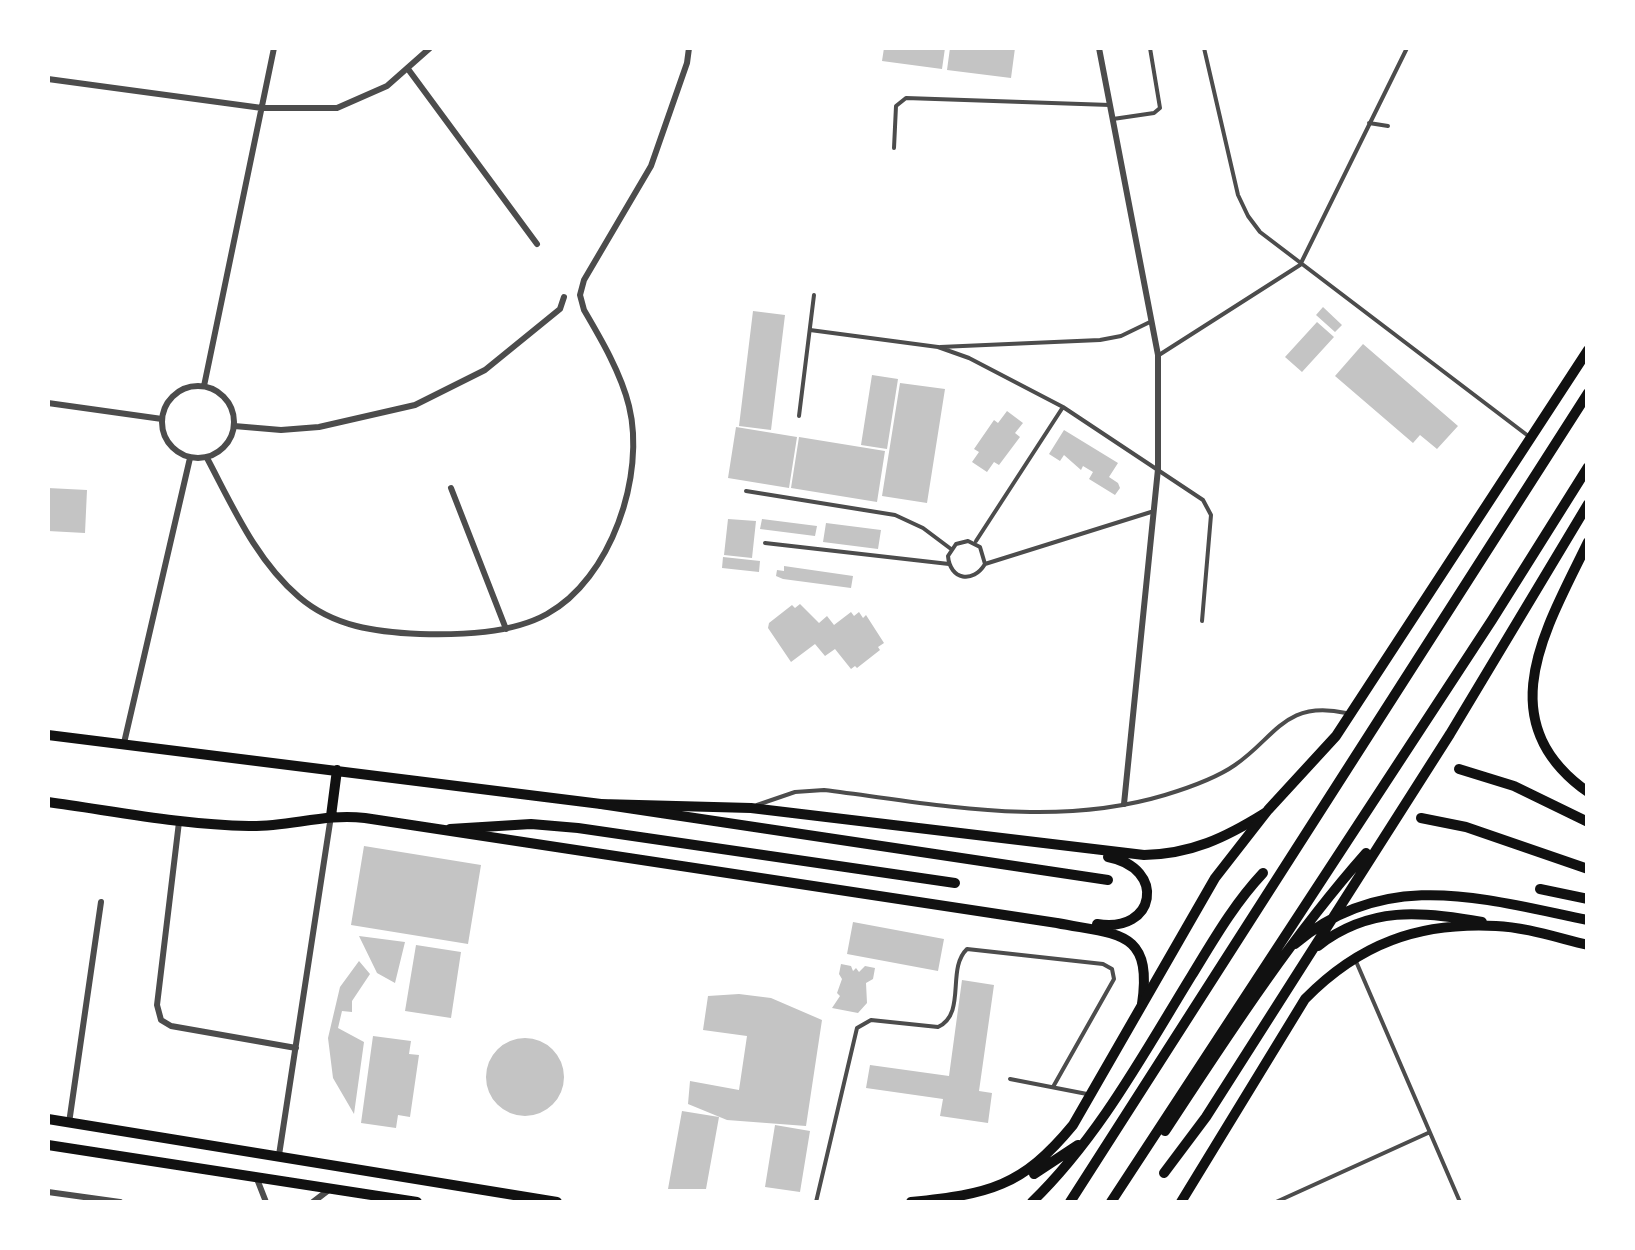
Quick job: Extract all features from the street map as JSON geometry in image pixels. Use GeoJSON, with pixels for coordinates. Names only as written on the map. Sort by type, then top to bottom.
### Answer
{"type":"FeatureCollection","features":[{"type":"Feature","properties":{"kind":"main road"},"geometry":{"type":"LineString","coordinates":[[1008,1184],[1044,1159],[1079,1116],[1215,878],[1350,714],[1588,350]]}},
{"type":"Feature","properties":{"kind":"main road"},"geometry":{"type":"LineString","coordinates":[[1070,1202],[1588,392]]}},
{"type":"Feature","properties":{"kind":"main road"},"geometry":{"type":"LineString","coordinates":[[1115,1202],[1242,998],[1492,620],[1588,467]]}},
{"type":"Feature","properties":{"kind":"main road"},"geometry":{"type":"LineString","coordinates":[[1164,1174],[1206,1117],[1450,734],[1588,504]]}},
{"type":"Feature","properties":{"kind":"main road"},"geometry":{"type":"LineString","coordinates":[[1588,542],[1537,652],[1532,680],[1533,708],[1540,735],[1572,782],[1588,792]]}},
{"type":"Feature","properties":{"kind":"main road"},"geometry":{"type":"LineString","coordinates":[[48,734],[601,804],[1108,880]]}},
{"type":"Feature","properties":{"kind":"main road"},"geometry":{"type":"LineString","coordinates":[[1459,769],[1514,786],[1588,822]]}},
{"type":"Feature","properties":{"kind":"main road"},"geometry":{"type":"LineString","coordinates":[[332,816],[336,770]]}},
{"type":"Feature","properties":{"kind":"main road"},"geometry":{"type":"LineString","coordinates":[[48,802],[179,820],[260,826],[332,816],[450,828],[1056,923],[1113,934],[1138,948],[1146,976],[1142,1006]]}},
{"type":"Feature","properties":{"kind":"main road"},"geometry":{"type":"LineString","coordinates":[[601,804],[752,808],[1144,854],[1190,850],[1233,833],[1268,810]]}},
{"type":"Feature","properties":{"kind":"main road"},"geometry":{"type":"LineString","coordinates":[[1420,818],[1466,826],[1588,869]]}},
{"type":"Feature","properties":{"kind":"main road"},"geometry":{"type":"LineString","coordinates":[[450,828],[531,824],[578,828],[955,882]]}},
{"type":"Feature","properties":{"kind":"main road"},"geometry":{"type":"LineString","coordinates":[[1115,1202],[1262,983],[1318,908],[1386,830]]}},
{"type":"Feature","properties":{"kind":"main road"},"geometry":{"type":"LineString","coordinates":[[1056,923],[1118,927],[1138,916],[1145,906],[1146,882],[1132,864],[1086,849]]}},
{"type":"Feature","properties":{"kind":"main road"},"geometry":{"type":"LineString","coordinates":[[1036,1198],[1100,1123],[1231,911],[1263,873]]}},
{"type":"Feature","properties":{"kind":"main road"},"geometry":{"type":"LineString","coordinates":[[1540,890],[1588,900]]}},
{"type":"Feature","properties":{"kind":"main road"},"geometry":{"type":"LineString","coordinates":[[1242,998],[1280,958],[1322,925],[1370,903],[1396,897],[1452,894],[1588,920]]}},
{"type":"Feature","properties":{"kind":"main road"},"geometry":{"type":"LineString","coordinates":[[1310,953],[1350,926],[1394,913],[1439,914],[1588,945]]}},
{"type":"Feature","properties":{"kind":"main road"},"geometry":{"type":"LineString","coordinates":[[1181,1202],[1306,999],[1328,976],[1354,957],[1406,934],[1498,926]]}},
{"type":"Feature","properties":{"kind":"main road"},"geometry":{"type":"LineString","coordinates":[[1036,1198],[1064,1156],[1079,1116]]}},
{"type":"Feature","properties":{"kind":"main road"},"geometry":{"type":"LineString","coordinates":[[48,1119],[557,1202]]}},
{"type":"Feature","properties":{"kind":"main road"},"geometry":{"type":"LineString","coordinates":[[911,1202],[964,1196],[1031,1175],[1064,1156],[1100,1123]]}},
{"type":"Feature","properties":{"kind":"main road"},"geometry":{"type":"LineString","coordinates":[[48,1145],[417,1202]]}},
{"type":"Feature","properties":{"kind":"street"},"geometry":{"type":"LineString","coordinates":[[204,386],[274,48]]}},
{"type":"Feature","properties":{"kind":"street"},"geometry":{"type":"LineString","coordinates":[[48,79],[262,108],[337,108],[387,86],[430,48]]}},
{"type":"Feature","properties":{"kind":"street"},"geometry":{"type":"LineString","coordinates":[[208,458],[269,567],[302,599],[342,624],[385,632],[445,635],[506,628],[547,614],[604,558],[630,480],[630,408],[580,295],[584,280],[651,166],[689,48]]}},
{"type":"Feature","properties":{"kind":"street"},"geometry":{"type":"LineString","coordinates":[[1099,48],[1158,355],[1158,469],[1124,804]]}},
{"type":"Feature","properties":{"kind":"street"},"geometry":{"type":"LineString","coordinates":[[408,69],[537,244]]}},
{"type":"Feature","properties":{"kind":"street"},"geometry":{"type":"LineString","coordinates":[[234,426],[281,430],[319,427],[415,405],[486,370],[560,309],[564,297]]}},
{"type":"Feature","properties":{"kind":"street"},"geometry":{"type":"LineString","coordinates":[[204,386],[227,400],[234,426],[226,446],[208,458],[190,458],[168,444],[162,432],[162,419],[166,405],[176,393],[204,386]]}},
{"type":"Feature","properties":{"kind":"street"},"geometry":{"type":"LineString","coordinates":[[48,404],[162,419]]}},
{"type":"Feature","properties":{"kind":"street"},"geometry":{"type":"LineString","coordinates":[[124,744],[190,458]]}},
{"type":"Feature","properties":{"kind":"street"},"geometry":{"type":"LineString","coordinates":[[451,488],[506,628]]}},
{"type":"Feature","properties":{"kind":"street"},"geometry":{"type":"LineString","coordinates":[[279,1156],[332,816]]}},
{"type":"Feature","properties":{"kind":"street"},"geometry":{"type":"LineString","coordinates":[[179,820],[157,1005],[161,1020],[171,1026],[296,1048]]}},
{"type":"Feature","properties":{"kind":"street"},"geometry":{"type":"LineString","coordinates":[[69,1123],[101,902]]}},
{"type":"Feature","properties":{"kind":"street"},"geometry":{"type":"LineString","coordinates":[[257,1178],[266,1202]]}},
{"type":"Feature","properties":{"kind":"street"},"geometry":{"type":"LineString","coordinates":[[313,1202],[330,1190]]}},
{"type":"Feature","properties":{"kind":"street"},"geometry":{"type":"LineString","coordinates":[[48,1192],[120,1202]]}},
{"type":"Feature","properties":{"kind":"lane"},"geometry":{"type":"LineString","coordinates":[[1113,119],[1154,113],[1160,108],[1150,48]]}},
{"type":"Feature","properties":{"kind":"lane"},"geometry":{"type":"LineString","coordinates":[[1204,48],[1238,195],[1260,232],[1532,439]]}},
{"type":"Feature","properties":{"kind":"lane"},"geometry":{"type":"LineString","coordinates":[[1158,355],[1300,265],[1407,48]]}},
{"type":"Feature","properties":{"kind":"lane"},"geometry":{"type":"LineString","coordinates":[[894,148],[896,106],[906,98],[1110,105]]}},
{"type":"Feature","properties":{"kind":"lane"},"geometry":{"type":"LineString","coordinates":[[1368,124],[1388,126]]}},
{"type":"Feature","properties":{"kind":"lane"},"geometry":{"type":"LineString","coordinates":[[799,416],[814,295]]}},
{"type":"Feature","properties":{"kind":"lane"},"geometry":{"type":"LineString","coordinates":[[810,330],[938,347],[1100,340],[1121,336],[1152,322]]}},
{"type":"Feature","properties":{"kind":"lane"},"geometry":{"type":"LineString","coordinates":[[938,347],[998,371],[1063,407],[1204,500],[1211,515],[1202,620]]}},
{"type":"Feature","properties":{"kind":"lane"},"geometry":{"type":"LineString","coordinates":[[975,543],[1063,407]]}},
{"type":"Feature","properties":{"kind":"lane"},"geometry":{"type":"LineString","coordinates":[[746,492],[895,515],[923,528],[951,549]]}},
{"type":"Feature","properties":{"kind":"lane"},"geometry":{"type":"LineString","coordinates":[[984,564],[1154,512]]}},
{"type":"Feature","properties":{"kind":"lane"},"geometry":{"type":"LineString","coordinates":[[962,542],[975,543],[984,552],[984,564],[976,576],[956,575],[948,564],[951,549],[962,542]]}},
{"type":"Feature","properties":{"kind":"lane"},"geometry":{"type":"LineString","coordinates":[[765,543],[948,564]]}},
{"type":"Feature","properties":{"kind":"lane"},"geometry":{"type":"LineString","coordinates":[[752,808],[780,795],[810,790],[1026,814],[1067,813],[1166,794],[1222,774],[1252,752],[1274,728],[1301,714],[1324,710],[1350,714]]}},
{"type":"Feature","properties":{"kind":"lane"},"geometry":{"type":"LineString","coordinates":[[816,1202],[857,1028],[871,1020],[938,1027],[945,1024],[952,1013],[960,956],[967,948],[1103,964],[1112,969],[1114,979],[1053,1087]]}},
{"type":"Feature","properties":{"kind":"lane"},"geometry":{"type":"LineString","coordinates":[[1354,957],[1460,1202]]}},
{"type":"Feature","properties":{"kind":"lane"},"geometry":{"type":"LineString","coordinates":[[1010,1079],[1092,1095]]}},
{"type":"Feature","properties":{"kind":"lane"},"geometry":{"type":"LineString","coordinates":[[1276,1202],[1428,1133]]}},
{"type":"Feature","properties":{"kind":"building"},"geometry":{"type":"Polygon","coordinates":[[[884,48],[945,48],[942,69],[882,61],[884,48]]]}},
{"type":"Feature","properties":{"kind":"building"},"geometry":{"type":"Polygon","coordinates":[[[950,48],[1015,48],[1011,78],[947,70],[950,48]]]}},
{"type":"Feature","properties":{"kind":"building"},"geometry":{"type":"Polygon","coordinates":[[[1323,307],[1342,325],[1335,332],[1316,315],[1323,307]]]}},
{"type":"Feature","properties":{"kind":"building"},"geometry":{"type":"Polygon","coordinates":[[[753,311],[785,315],[771,430],[739,426],[753,311]]]}},
{"type":"Feature","properties":{"kind":"building"},"geometry":{"type":"Polygon","coordinates":[[[1317,322],[1334,337],[1302,372],[1285,357],[1317,322]]]}},
{"type":"Feature","properties":{"kind":"building"},"geometry":{"type":"Polygon","coordinates":[[[1363,344],[1458,426],[1437,449],[1420,435],[1413,443],[1335,376],[1363,344]]]}},
{"type":"Feature","properties":{"kind":"building"},"geometry":{"type":"Polygon","coordinates":[[[872,375],[898,379],[887,449],[861,445],[872,375]]]}},
{"type":"Feature","properties":{"kind":"building"},"geometry":{"type":"Polygon","coordinates":[[[900,383],[945,389],[927,503],[882,496],[900,383]]]}},
{"type":"Feature","properties":{"kind":"building"},"geometry":{"type":"Polygon","coordinates":[[[1007,411],[1023,423],[1015,433],[1020,437],[999,465],[994,462],[987,472],[972,462],[979,452],[974,449],[994,420],[998,423],[1007,411]]]}},
{"type":"Feature","properties":{"kind":"building"},"geometry":{"type":"Polygon","coordinates":[[[736,427],[797,437],[789,488],[728,478],[736,427]]]}},
{"type":"Feature","properties":{"kind":"building"},"geometry":{"type":"Polygon","coordinates":[[[1064,430],[1118,463],[1109,477],[1120,488],[1115,495],[1089,479],[1093,472],[1083,466],[1081,470],[1064,455],[1060,461],[1049,454],[1064,430]]]}},
{"type":"Feature","properties":{"kind":"building"},"geometry":{"type":"Polygon","coordinates":[[[799,437],[885,451],[877,502],[791,488],[799,437]]]}},
{"type":"Feature","properties":{"kind":"building"},"geometry":{"type":"Polygon","coordinates":[[[48,488],[87,490],[85,533],[48,531],[48,488]]]}},
{"type":"Feature","properties":{"kind":"building"},"geometry":{"type":"Polygon","coordinates":[[[728,519],[756,521],[752,558],[724,555],[728,519]]]}},
{"type":"Feature","properties":{"kind":"building"},"geometry":{"type":"Polygon","coordinates":[[[762,519],[817,526],[815,536],[760,529],[762,519]]]}},
{"type":"Feature","properties":{"kind":"building"},"geometry":{"type":"Polygon","coordinates":[[[826,523],[881,530],[878,549],[823,542],[826,523]]]}},
{"type":"Feature","properties":{"kind":"building"},"geometry":{"type":"Polygon","coordinates":[[[723,557],[760,561],[759,572],[722,568],[723,557]]]}},
{"type":"Feature","properties":{"kind":"building"},"geometry":{"type":"Polygon","coordinates":[[[784,566],[853,576],[851,588],[776,576],[777,570],[784,571],[784,566]]]}},
{"type":"Feature","properties":{"kind":"building"},"geometry":{"type":"Polygon","coordinates":[[[800,604],[819,623],[827,616],[834,625],[851,612],[854,616],[859,612],[863,618],[866,615],[884,643],[857,668],[851,669],[835,649],[825,656],[815,644],[791,662],[768,628],[792,605],[795,608],[800,604]]]}},
{"type":"Feature","properties":{"kind":"building"},"geometry":{"type":"Polygon","coordinates":[[[364,846],[481,865],[468,944],[351,925],[364,846]]]}},
{"type":"Feature","properties":{"kind":"building"},"geometry":{"type":"Polygon","coordinates":[[[853,922],[944,939],[938,971],[847,954],[853,922]]]}},
{"type":"Feature","properties":{"kind":"building"},"geometry":{"type":"Polygon","coordinates":[[[359,936],[405,942],[395,983],[377,973],[359,936]]]}},
{"type":"Feature","properties":{"kind":"building"},"geometry":{"type":"Polygon","coordinates":[[[416,945],[461,952],[451,1018],[405,1011],[416,945]]]}},
{"type":"Feature","properties":{"kind":"building"},"geometry":{"type":"Polygon","coordinates":[[[359,961],[370,974],[352,1001],[352,1012],[342,1011],[338,1028],[364,1042],[354,1114],[333,1078],[328,1038],[340,987],[359,961]]]}},
{"type":"Feature","properties":{"kind":"building"},"geometry":{"type":"Polygon","coordinates":[[[841,964],[859,972],[865,966],[875,968],[873,979],[866,983],[867,1003],[858,1013],[832,1008],[840,996],[837,993],[842,979],[841,964]]]}},
{"type":"Feature","properties":{"kind":"building"},"geometry":{"type":"Polygon","coordinates":[[[962,980],[994,985],[979,1091],[992,1093],[988,1123],[940,1116],[943,1099],[866,1088],[870,1065],[949,1076],[962,980]]]}},
{"type":"Feature","properties":{"kind":"building"},"geometry":{"type":"Polygon","coordinates":[[[708,996],[771,998],[822,1020],[806,1126],[727,1120],[688,1104],[690,1081],[739,1090],[747,1036],[703,1030],[708,996]]]}},
{"type":"Feature","properties":{"kind":"building"},"geometry":{"type":"Polygon","coordinates":[[[373,1036],[411,1041],[409,1054],[419,1055],[410,1117],[398,1115],[396,1128],[361,1123],[373,1036]]]}},
{"type":"Feature","properties":{"kind":"building"},"geometry":{"type":"Polygon","coordinates":[[[517,1038],[533,1038],[558,1055],[564,1077],[558,1099],[547,1110],[533,1116],[517,1116],[492,1099],[486,1085],[486,1069],[503,1044],[517,1038]]]}},
{"type":"Feature","properties":{"kind":"building"},"geometry":{"type":"Polygon","coordinates":[[[682,1111],[719,1117],[706,1189],[668,1189],[682,1111]]]}},
{"type":"Feature","properties":{"kind":"building"},"geometry":{"type":"Polygon","coordinates":[[[775,1125],[810,1131],[800,1192],[765,1187],[775,1125]]]}}]}
